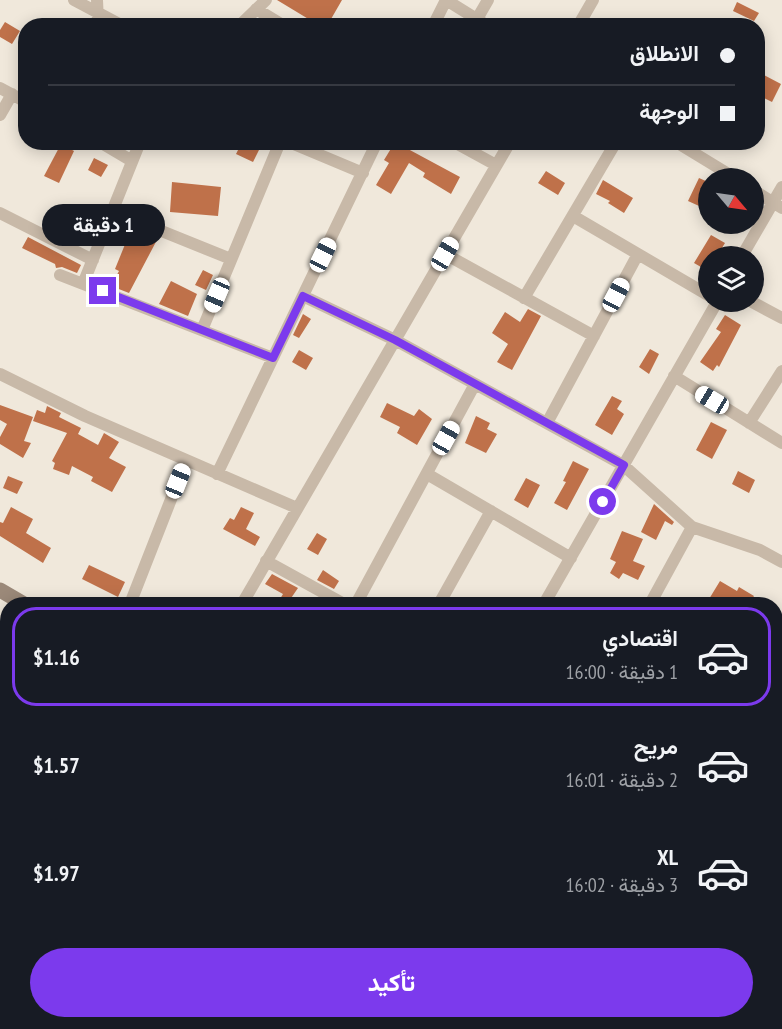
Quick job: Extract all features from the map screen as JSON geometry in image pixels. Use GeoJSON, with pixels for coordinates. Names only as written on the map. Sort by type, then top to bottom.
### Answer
{"type":"FeatureCollection","features":[{"type":"Feature","properties":{"kind":"street"},"geometry":{"type":"LineString","coordinates":[[74,0],[97,6],[113,18]]}},
{"type":"Feature","properties":{"kind":"street"},"geometry":{"type":"LineString","coordinates":[[247,18],[266,0]]}},
{"type":"Feature","properties":{"kind":"street"},"geometry":{"type":"LineString","coordinates":[[437,18],[446,0],[475,18]]}},
{"type":"Feature","properties":{"kind":"street"},"geometry":{"type":"LineString","coordinates":[[483,18],[488,0]]}},
{"type":"Feature","properties":{"kind":"street"},"geometry":{"type":"LineString","coordinates":[[583,18],[593,0]]}},
{"type":"Feature","properties":{"kind":"street"},"geometry":{"type":"LineString","coordinates":[[256,9],[271,18]]}},
{"type":"Feature","properties":{"kind":"street"},"geometry":{"type":"LineString","coordinates":[[0,88],[18,97]]}},
{"type":"Feature","properties":{"kind":"street"},"geometry":{"type":"LineString","coordinates":[[0,115],[12,94]]}},
{"type":"Feature","properties":{"kind":"street"},"geometry":{"type":"LineString","coordinates":[[114,150],[132,160]]}},
{"type":"Feature","properties":{"kind":"street"},"geometry":{"type":"LineString","coordinates":[[83,284],[136,150]]}},
{"type":"Feature","properties":{"kind":"street"},"geometry":{"type":"LineString","coordinates":[[202,330],[277,150]]}},
{"type":"Feature","properties":{"kind":"street"},"geometry":{"type":"LineString","coordinates":[[308,150],[363,173]]}},
{"type":"Feature","properties":{"kind":"street"},"geometry":{"type":"LineString","coordinates":[[217,474],[373,150]]}},
{"type":"Feature","properties":{"kind":"street"},"geometry":{"type":"LineString","coordinates":[[469,150],[496,165]]}},
{"type":"Feature","properties":{"kind":"street"},"geometry":{"type":"LineString","coordinates":[[246,597],[505,150]]}},
{"type":"Feature","properties":{"kind":"street"},"geometry":{"type":"LineString","coordinates":[[524,298],[611,150]]}},
{"type":"Feature","properties":{"kind":"street"},"geometry":{"type":"LineString","coordinates":[[689,150],[719,168]]}},
{"type":"Feature","properties":{"kind":"street"},"geometry":{"type":"LineString","coordinates":[[749,246],[777,205],[782,187]]}},
{"type":"Feature","properties":{"kind":"street"},"geometry":{"type":"LineString","coordinates":[[764,197],[777,205]]}},
{"type":"Feature","properties":{"kind":"street"},"geometry":{"type":"LineString","coordinates":[[112,211],[231,259]]}},
{"type":"Feature","properties":{"kind":"street"},"geometry":{"type":"LineString","coordinates":[[0,213],[93,260]]}},
{"type":"Feature","properties":{"kind":"street"},"geometry":{"type":"LineString","coordinates":[[573,216],[698,289]]}},
{"type":"Feature","properties":{"kind":"street"},"geometry":{"type":"LineString","coordinates":[[445,254],[594,336]]}},
{"type":"Feature","properties":{"kind":"street"},"geometry":{"type":"LineString","coordinates":[[547,423],[638,254]]}},
{"type":"Feature","properties":{"kind":"street"},"geometry":{"type":"LineString","coordinates":[[60,275],[273,358]]}},
{"type":"Feature","properties":{"kind":"street"},"geometry":{"type":"LineString","coordinates":[[303,296],[395,340],[624,465],[692,527],[760,550],[782,562]]}},
{"type":"Feature","properties":{"kind":"street"},"geometry":{"type":"LineString","coordinates":[[764,308],[782,318]]}},
{"type":"Feature","properties":{"kind":"street"},"geometry":{"type":"LineString","coordinates":[[548,597],[711,312]]}},
{"type":"Feature","properties":{"kind":"street"},"geometry":{"type":"LineString","coordinates":[[749,423],[782,371]]}},
{"type":"Feature","properties":{"kind":"street"},"geometry":{"type":"LineString","coordinates":[[0,374],[85,416],[297,508]]}},
{"type":"Feature","properties":{"kind":"street"},"geometry":{"type":"LineString","coordinates":[[674,376],[782,443]]}},
{"type":"Feature","properties":{"kind":"street"},"geometry":{"type":"LineString","coordinates":[[360,597],[476,384]]}},
{"type":"Feature","properties":{"kind":"street"},"geometry":{"type":"LineString","coordinates":[[133,597],[186,460]]}},
{"type":"Feature","properties":{"kind":"street"},"geometry":{"type":"LineString","coordinates":[[427,474],[571,558]]}},
{"type":"Feature","properties":{"kind":"street"},"geometry":{"type":"LineString","coordinates":[[443,597],[491,511]]}},
{"type":"Feature","properties":{"kind":"street"},"geometry":{"type":"LineString","coordinates":[[654,597],[692,527]]}},
{"type":"Feature","properties":{"kind":"street"},"geometry":{"type":"LineString","coordinates":[[266,561],[331,597]]}},
{"type":"Feature","properties":{"kind":"building"},"geometry":{"type":"Polygon","coordinates":[[[277,0],[342,0],[332,18],[307,18],[277,0]]]}},
{"type":"Feature","properties":{"kind":"building"},"geometry":{"type":"Polygon","coordinates":[[[737,2],[759,13],[756,18],[748,18],[733,11],[737,2]]]}},
{"type":"Feature","properties":{"kind":"building"},"geometry":{"type":"Polygon","coordinates":[[[5,22],[18,30],[18,34],[12,44],[0,37],[0,30],[5,22]]]}},
{"type":"Feature","properties":{"kind":"building"},"geometry":{"type":"Polygon","coordinates":[[[765,76],[781,84],[772,102],[765,98],[765,76]]]}},
{"type":"Feature","properties":{"kind":"building"},"geometry":{"type":"Polygon","coordinates":[[[58,150],[74,151],[59,183],[44,176],[58,150]]]}},
{"type":"Feature","properties":{"kind":"building"},"geometry":{"type":"Polygon","coordinates":[[[238,150],[259,150],[253,162],[236,154],[238,150]]]}},
{"type":"Feature","properties":{"kind":"building"},"geometry":{"type":"Polygon","coordinates":[[[390,150],[410,150],[460,177],[451,194],[423,177],[425,173],[409,163],[391,194],[376,185],[389,163],[384,160],[390,150]]]}},
{"type":"Feature","properties":{"kind":"building"},"geometry":{"type":"Polygon","coordinates":[[[94,158],[108,165],[101,177],[88,170],[94,158]]]}},
{"type":"Feature","properties":{"kind":"building"},"geometry":{"type":"Polygon","coordinates":[[[546,171],[565,183],[558,195],[538,183],[546,171]]]}},
{"type":"Feature","properties":{"kind":"building"},"geometry":{"type":"Polygon","coordinates":[[[603,180],[633,198],[624,213],[608,203],[610,201],[596,194],[603,180]]]}},
{"type":"Feature","properties":{"kind":"building"},"geometry":{"type":"Polygon","coordinates":[[[698,180],[698,206],[688,201],[698,180]]]}},
{"type":"Feature","properties":{"kind":"building"},"geometry":{"type":"Polygon","coordinates":[[[172,182],[221,187],[218,216],[170,212],[172,182]]]}},
{"type":"Feature","properties":{"kind":"building"},"geometry":{"type":"Polygon","coordinates":[[[149,235],[158,238],[129,293],[111,286],[119,271],[115,269],[128,237],[146,245],[149,235]]]}},
{"type":"Feature","properties":{"kind":"building"},"geometry":{"type":"Polygon","coordinates":[[[711,235],[725,243],[723,246],[704,246],[711,235]]]}},
{"type":"Feature","properties":{"kind":"building"},"geometry":{"type":"Polygon","coordinates":[[[28,237],[81,265],[77,273],[62,267],[56,268],[55,264],[22,248],[28,237]]]}},
{"type":"Feature","properties":{"kind":"building"},"geometry":{"type":"Polygon","coordinates":[[[203,270],[213,275],[206,290],[195,285],[203,270]]]}},
{"type":"Feature","properties":{"kind":"building"},"geometry":{"type":"Polygon","coordinates":[[[171,281],[197,294],[188,316],[159,304],[171,281]]]}},
{"type":"Feature","properties":{"kind":"building"},"geometry":{"type":"Polygon","coordinates":[[[528,309],[541,316],[512,370],[497,362],[508,344],[492,333],[505,312],[520,322],[528,309]]]}},
{"type":"Feature","properties":{"kind":"building"},"geometry":{"type":"Polygon","coordinates":[[[303,314],[311,319],[299,338],[293,335],[303,314]]]}},
{"type":"Feature","properties":{"kind":"building"},"geometry":{"type":"Polygon","coordinates":[[[725,315],[741,325],[719,367],[717,365],[713,371],[700,362],[721,332],[716,329],[725,315]]]}},
{"type":"Feature","properties":{"kind":"building"},"geometry":{"type":"Polygon","coordinates":[[[650,349],[659,354],[649,374],[639,367],[650,349]]]}},
{"type":"Feature","properties":{"kind":"building"},"geometry":{"type":"Polygon","coordinates":[[[299,350],[313,358],[306,370],[292,362],[299,350]]]}},
{"type":"Feature","properties":{"kind":"building"},"geometry":{"type":"Polygon","coordinates":[[[612,396],[622,401],[617,409],[624,414],[612,435],[595,425],[612,396]]]}},
{"type":"Feature","properties":{"kind":"building"},"geometry":{"type":"Polygon","coordinates":[[[387,403],[414,416],[419,409],[432,419],[417,445],[397,433],[400,427],[380,417],[387,403]]]}},
{"type":"Feature","properties":{"kind":"building"},"geometry":{"type":"Polygon","coordinates":[[[0,405],[33,417],[24,441],[31,443],[23,458],[0,444],[0,437],[7,424],[0,420],[0,405]]]}},
{"type":"Feature","properties":{"kind":"building"},"geometry":{"type":"Polygon","coordinates":[[[47,406],[61,413],[59,417],[81,428],[78,434],[98,445],[104,433],[119,442],[109,458],[126,467],[112,492],[91,481],[93,477],[72,466],[69,475],[53,469],[55,463],[52,461],[67,433],[33,421],[37,410],[45,413],[47,406]]]}},
{"type":"Feature","properties":{"kind":"building"},"geometry":{"type":"Polygon","coordinates":[[[476,416],[490,423],[487,429],[497,434],[486,453],[465,443],[476,416]]]}},
{"type":"Feature","properties":{"kind":"building"},"geometry":{"type":"Polygon","coordinates":[[[711,422],[727,430],[712,459],[696,450],[711,422]]]}},
{"type":"Feature","properties":{"kind":"building"},"geometry":{"type":"Polygon","coordinates":[[[573,461],[589,469],[567,510],[554,503],[566,482],[563,481],[573,461]]]}},
{"type":"Feature","properties":{"kind":"building"},"geometry":{"type":"Polygon","coordinates":[[[738,471],[755,480],[749,493],[732,484],[738,471]]]}},
{"type":"Feature","properties":{"kind":"building"},"geometry":{"type":"Polygon","coordinates":[[[8,476],[23,482],[17,494],[3,488],[8,476]]]}},
{"type":"Feature","properties":{"kind":"building"},"geometry":{"type":"Polygon","coordinates":[[[526,478],[540,485],[528,508],[514,500],[526,478]]]}},
{"type":"Feature","properties":{"kind":"building"},"geometry":{"type":"Polygon","coordinates":[[[654,504],[674,522],[672,525],[665,521],[656,540],[641,532],[654,504]]]}},
{"type":"Feature","properties":{"kind":"building"},"geometry":{"type":"Polygon","coordinates":[[[11,507],[33,519],[26,533],[51,548],[43,563],[0,536],[0,522],[3,523],[11,507]]]}},
{"type":"Feature","properties":{"kind":"building"},"geometry":{"type":"Polygon","coordinates":[[[241,507],[254,513],[246,529],[260,537],[255,546],[223,529],[230,518],[234,520],[241,507]]]}},
{"type":"Feature","properties":{"kind":"building"},"geometry":{"type":"Polygon","coordinates":[[[622,531],[643,539],[633,561],[645,566],[638,580],[623,573],[619,579],[610,573],[616,562],[610,559],[622,531]]]}},
{"type":"Feature","properties":{"kind":"building"},"geometry":{"type":"Polygon","coordinates":[[[317,533],[327,539],[318,555],[307,549],[317,533]]]}},
{"type":"Feature","properties":{"kind":"building"},"geometry":{"type":"Polygon","coordinates":[[[89,565],[125,582],[118,597],[82,579],[89,565]]]}},
{"type":"Feature","properties":{"kind":"building"},"geometry":{"type":"Polygon","coordinates":[[[323,570],[339,581],[334,589],[317,580],[323,570]]]}},
{"type":"Feature","properties":{"kind":"building"},"geometry":{"type":"Polygon","coordinates":[[[272,574],[298,588],[292,597],[281,597],[283,594],[265,584],[272,574]]]}},
{"type":"Feature","properties":{"kind":"building"},"geometry":{"type":"Polygon","coordinates":[[[720,581],[737,591],[739,587],[754,596],[753,597],[710,597],[720,581]]]}},
{"type":"Feature","properties":{"kind":"route"},"geometry":{"type":"LineString","coordinates":[[103,291],[273,358],[303,296],[395,340],[624,465],[603,502]]}}]}
